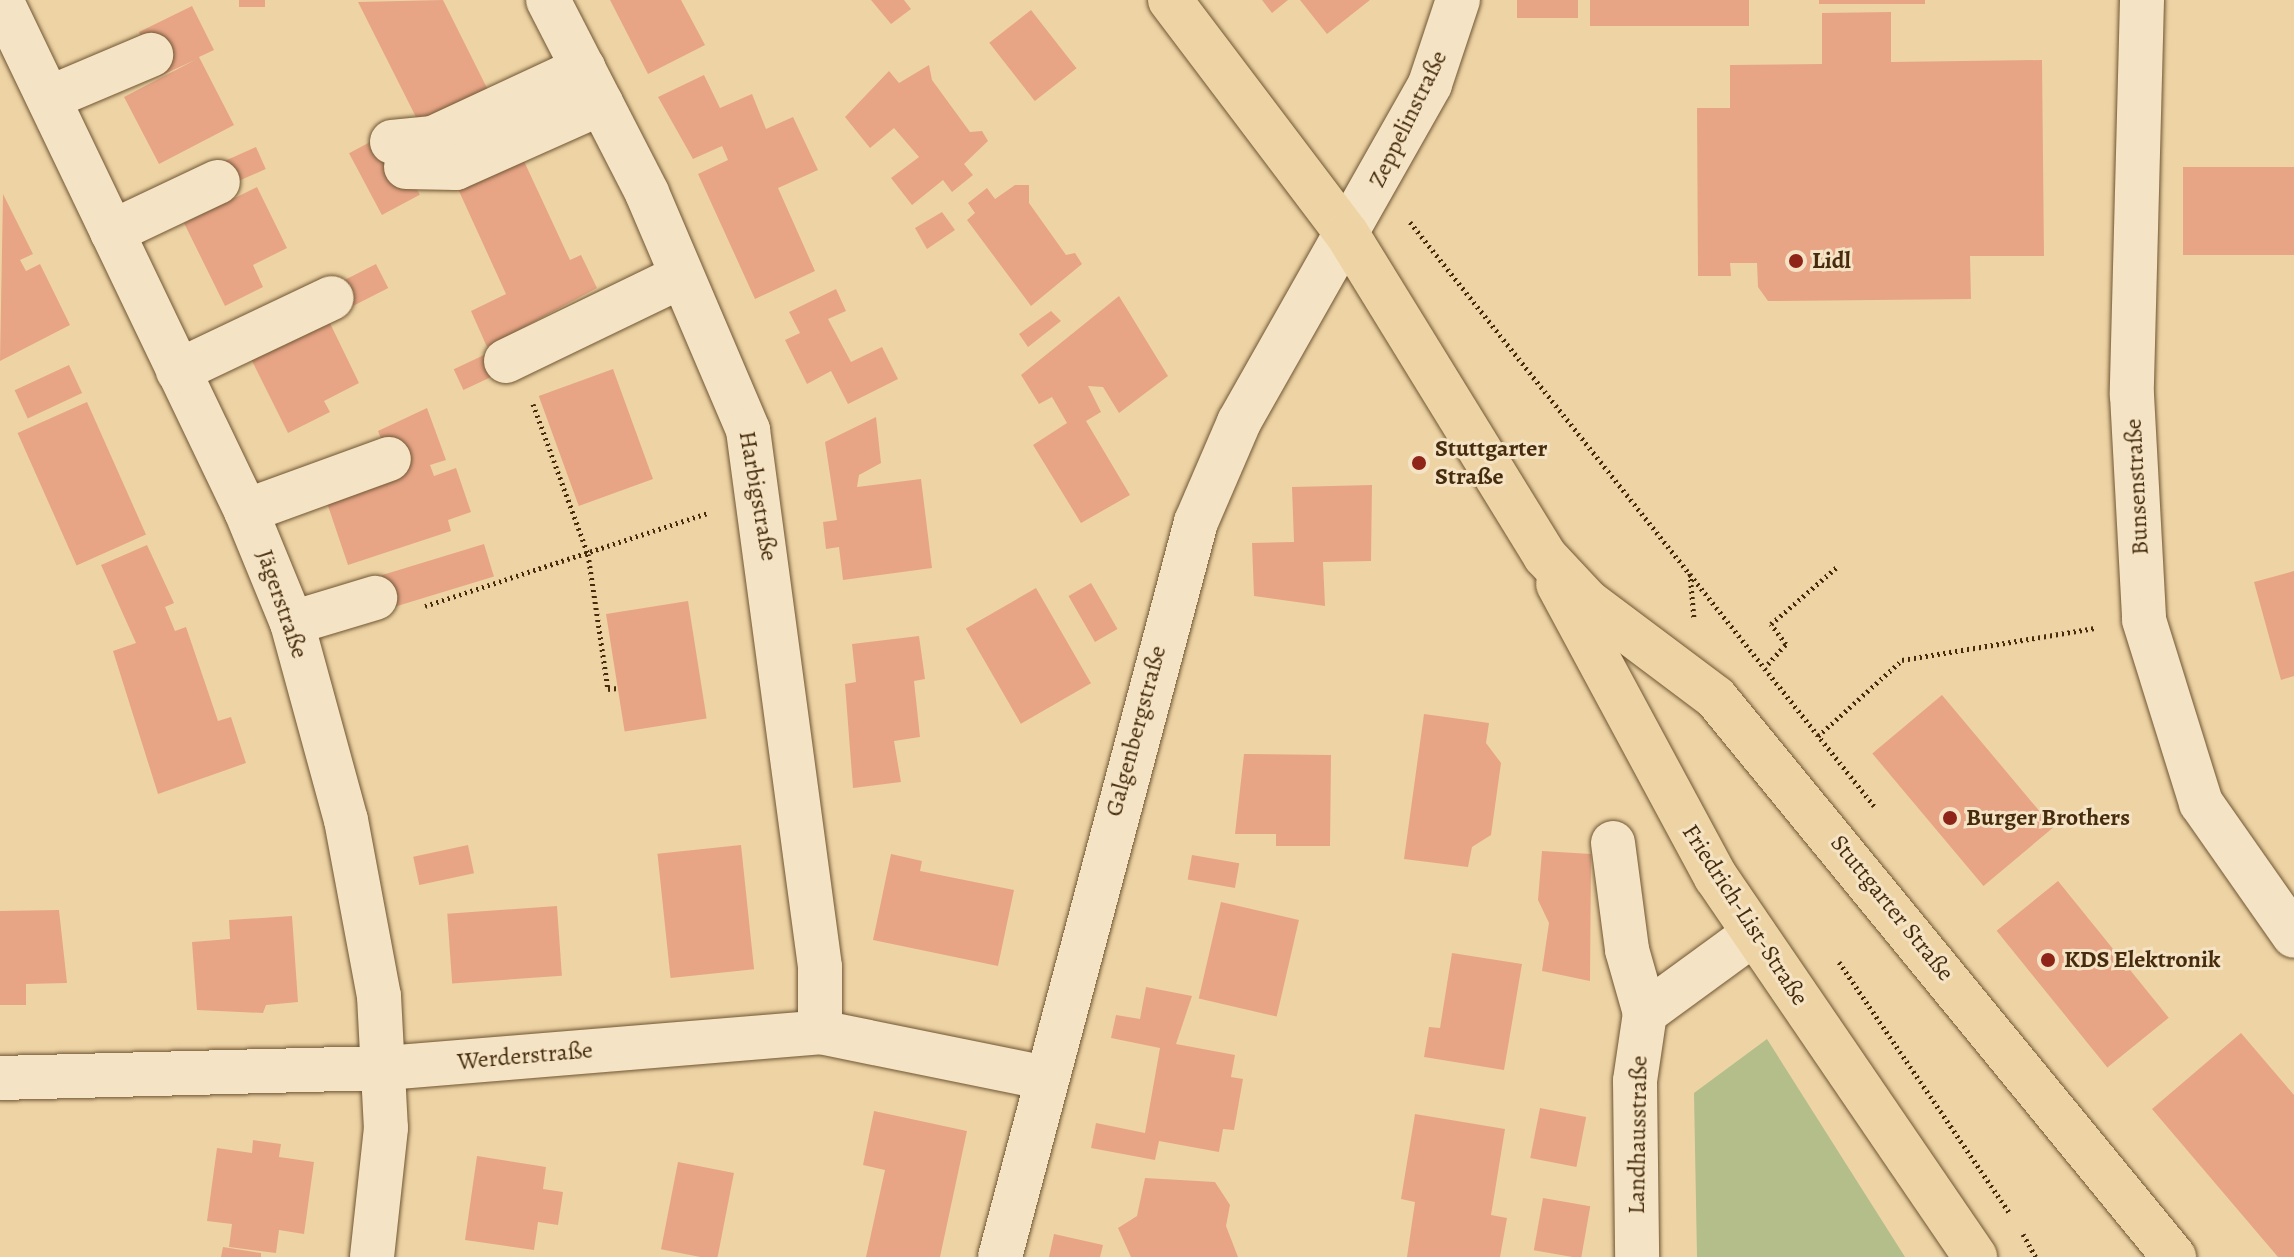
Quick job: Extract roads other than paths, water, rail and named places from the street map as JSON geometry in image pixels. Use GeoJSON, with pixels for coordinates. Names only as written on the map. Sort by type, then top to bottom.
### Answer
{"type":"FeatureCollection","features":[{"type":"Feature","properties":{"kind":"main road","name":"Stuttgarter Straße"},"geometry":{"type":"LineString","coordinates":[[1170,0],[1347,234],[1545,556],[1587,601],[1716,698],[2174,1257]]}},
{"type":"Feature","properties":{"kind":"main road","name":"Friedrich-List-Straße"},"geometry":{"type":"LineString","coordinates":[[1545,556],[1653,771],[1752,935],[1975,1257]]}},
{"type":"Feature","properties":{"kind":"street","name":"Jägerstraße"},"geometry":{"type":"LineString","coordinates":[[1,0],[246,511],[292,623],[346,820],[386,1068],[372,1257]]}},
{"type":"Feature","properties":{"kind":"street","name":"Harbigstraße"},"geometry":{"type":"LineString","coordinates":[[548,0],[592,85],[682,276],[748,430],[762,495],[820,967],[820,1032]]}},
{"type":"Feature","properties":{"kind":"street","name":"Zeppelinstraße"},"geometry":{"type":"LineString","coordinates":[[1347,234],[1380,180],[1430,84],[1458,0]]}},
{"type":"Feature","properties":{"kind":"street","name":"Bunsenstraße"},"geometry":{"type":"LineString","coordinates":[[2142,0],[2132,395],[2144,620],[2201,803],[2294,936]]}},
{"type":"Feature","properties":{"kind":"street"},"geometry":{"type":"LineString","coordinates":[[49,98],[151,55]]}},
{"type":"Feature","properties":{"kind":"street"},"geometry":{"type":"LineString","coordinates":[[399,154],[433,138],[592,85]]}},
{"type":"Feature","properties":{"kind":"street"},"geometry":{"type":"LineString","coordinates":[[112,232],[218,182]]}},
{"type":"Feature","properties":{"kind":"street","name":"Galgenbergstraße"},"geometry":{"type":"LineString","coordinates":[[1000,1257],[1196,522],[1239,422],[1347,234]]}},
{"type":"Feature","properties":{"kind":"street"},"geometry":{"type":"LineString","coordinates":[[517,376],[682,276]]}},
{"type":"Feature","properties":{"kind":"street"},"geometry":{"type":"LineString","coordinates":[[178,371],[332,298]]}},
{"type":"Feature","properties":{"kind":"street"},"geometry":{"type":"LineString","coordinates":[[246,511],[389,459]]}},
{"type":"Feature","properties":{"kind":"street"},"geometry":{"type":"LineString","coordinates":[[292,623],[394,604]]}},
{"type":"Feature","properties":{"kind":"street","name":"Landhausstraße"},"geometry":{"type":"LineString","coordinates":[[1613,843],[1627,950],[1645,1013],[1635,1081],[1637,1257]]}},
{"type":"Feature","properties":{"kind":"street"},"geometry":{"type":"LineString","coordinates":[[1645,1013],[1752,935]]}},
{"type":"Feature","properties":{"kind":"street","name":"Werderstraße"},"geometry":{"type":"LineString","coordinates":[[0,1078],[386,1068],[820,1032],[1046,1078]]}},
{"type":"Feature","properties":{"kind":"place","name":"Lidl"},"geometry":{"type":"Point","coordinates":[1796,261]}},
{"type":"Feature","properties":{"kind":"place","name":"Stuttgarter Straße"},"geometry":{"type":"Point","coordinates":[1419,463]}},
{"type":"Feature","properties":{"kind":"place","name":"Burger Brothers"},"geometry":{"type":"Point","coordinates":[1950,818]}},
{"type":"Feature","properties":{"kind":"place","name":"KDS Elektronik"},"geometry":{"type":"Point","coordinates":[2048,960]}}]}
